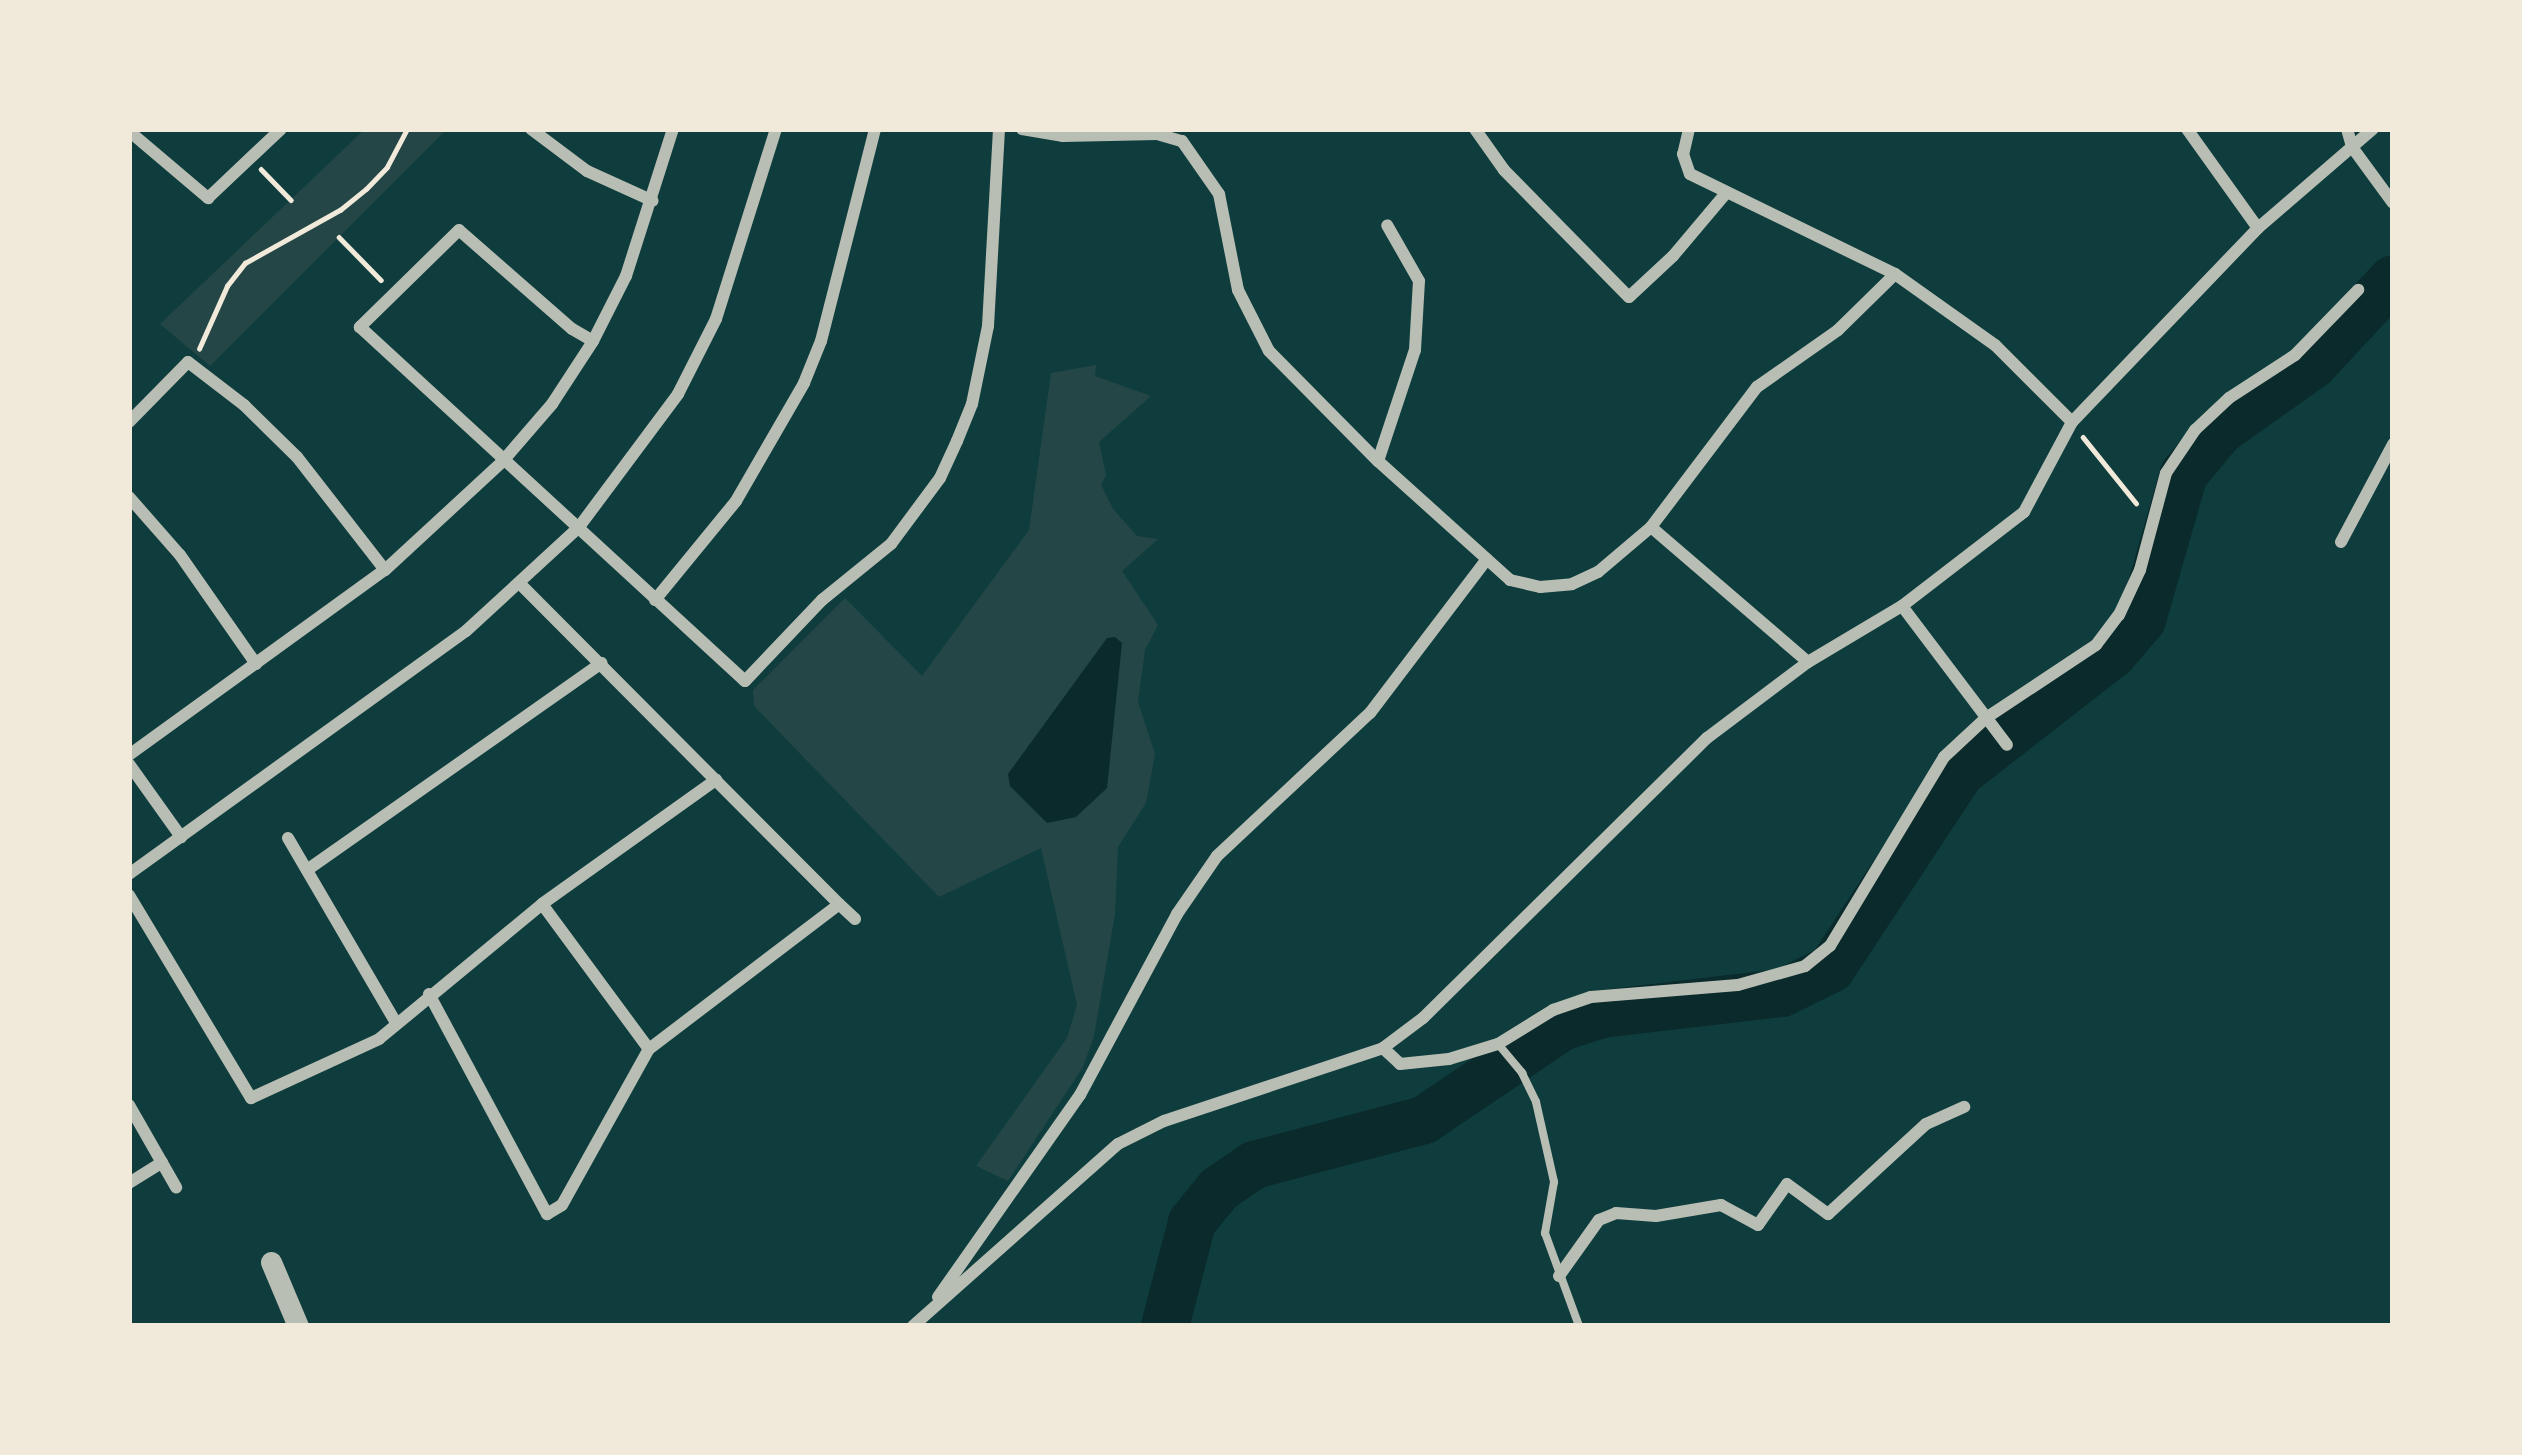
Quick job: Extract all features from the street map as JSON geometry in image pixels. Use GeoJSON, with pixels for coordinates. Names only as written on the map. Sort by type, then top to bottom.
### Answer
{"type":"FeatureCollection","features":[{"type":"Feature","properties":{"kind":"street"},"geometry":{"type":"LineString","coordinates":[[129,131],[208,198],[281,129]]}},
{"type":"Feature","properties":{"kind":"street"},"geometry":{"type":"LineString","coordinates":[[531,129],[586,171],[653,201]]}},
{"type":"Feature","properties":{"kind":"street"},"geometry":{"type":"LineString","coordinates":[[181,837],[129,759],[385,570],[502,462],[552,404],[593,341],[626,277],[673,129]]}},
{"type":"Feature","properties":{"kind":"street"},"geometry":{"type":"LineString","coordinates":[[129,874],[466,631],[577,528],[630,466],[697,356],[745,241],[776,129]]}},
{"type":"Feature","properties":{"kind":"street"},"geometry":{"type":"LineString","coordinates":[[656,600],[736,501],[804,383],[821,341],[875,129]]}},
{"type":"Feature","properties":{"kind":"street"},"geometry":{"type":"LineString","coordinates":[[593,341],[459,230],[360,327],[745,681],[822,600],[891,544],[917,512],[958,441],[982,366],[999,129]]}},
{"type":"Feature","properties":{"kind":"street"},"geometry":{"type":"LineString","coordinates":[[1022,129],[1064,136],[1157,134],[1182,141],[1219,194],[1238,290],[1269,351],[1378,461],[1510,580],[1540,587],[1572,584],[1598,572],[1652,526],[1756,387],[1838,330],[1895,274]]}},
{"type":"Feature","properties":{"kind":"street"},"geometry":{"type":"LineString","coordinates":[[1475,129],[1504,170],[1629,297],[1673,256],[1726,193]]}},
{"type":"Feature","properties":{"kind":"street"},"geometry":{"type":"LineString","coordinates":[[1689,129],[1683,154],[1690,174],[1895,274],[1995,344],[2072,422]]}},
{"type":"Feature","properties":{"kind":"street"},"geometry":{"type":"LineString","coordinates":[[2187,129],[2258,228]]}},
{"type":"Feature","properties":{"kind":"street"},"geometry":{"type":"LineString","coordinates":[[2347,129],[2352,146],[2393,202]]}},
{"type":"Feature","properties":{"kind":"street"},"geometry":{"type":"LineString","coordinates":[[913,1326],[1118,1144],[1164,1120],[1383,1048],[1423,1018],[1707,738],[1808,662],[1902,606],[2024,512],[2072,422],[2258,228],[2373,129]]}},
{"type":"Feature","properties":{"kind":"street"},"geometry":{"type":"LineString","coordinates":[[1378,461],[1415,350],[1419,280],[1388,225]]}},
{"type":"Feature","properties":{"kind":"street"},"geometry":{"type":"LineString","coordinates":[[1383,1048],[1400,1064],[1461,1057],[1498,1045],[1553,1010],[1591,997],[1738,986],[1805,966],[1830,946],[1944,757],[2096,644],[2120,615],[2140,570],[2166,473],[2195,430],[2229,398],[2295,355],[2358,290]]}},
{"type":"Feature","properties":{"kind":"street"},"geometry":{"type":"LineString","coordinates":[[129,422],[188,362],[244,405],[297,457],[385,570]]}},
{"type":"Feature","properties":{"kind":"street"},"geometry":{"type":"LineString","coordinates":[[2341,542],[2393,444]]}},
{"type":"Feature","properties":{"kind":"street"},"geometry":{"type":"LineString","coordinates":[[129,497],[180,555],[256,664]]}},
{"type":"Feature","properties":{"kind":"street"},"geometry":{"type":"LineString","coordinates":[[1652,526],[1808,662]]}},
{"type":"Feature","properties":{"kind":"street"},"geometry":{"type":"LineString","coordinates":[[927,1312],[1079,1094],[1177,914],[1217,856],[1370,713],[1487,559]]}},
{"type":"Feature","properties":{"kind":"street"},"geometry":{"type":"LineString","coordinates":[[520,584],[855,919]]}},
{"type":"Feature","properties":{"kind":"street"},"geometry":{"type":"LineString","coordinates":[[1902,606],[2007,745]]}},
{"type":"Feature","properties":{"kind":"street"},"geometry":{"type":"LineString","coordinates":[[307,870],[602,663]]}},
{"type":"Feature","properties":{"kind":"street"},"geometry":{"type":"LineString","coordinates":[[129,895],[250,1098],[379,1039],[542,904],[716,780]]}},
{"type":"Feature","properties":{"kind":"street"},"geometry":{"type":"LineString","coordinates":[[289,838],[396,1023]]}},
{"type":"Feature","properties":{"kind":"street"},"geometry":{"type":"LineString","coordinates":[[542,904],[649,1049]]}},
{"type":"Feature","properties":{"kind":"street"},"geometry":{"type":"LineString","coordinates":[[429,994],[547,1214],[562,1205],[649,1049],[839,904]]}},
{"type":"Feature","properties":{"kind":"street"},"geometry":{"type":"LineString","coordinates":[[129,1105],[176,1187]]}},
{"type":"Feature","properties":{"kind":"street"},"geometry":{"type":"LineString","coordinates":[[1559,1276],[1599,1220],[1616,1213],[1656,1216],[1721,1205],[1758,1225],[1787,1184],[1828,1214],[1926,1124],[1964,1107]]}},
{"type":"Feature","properties":{"kind":"street"},"geometry":{"type":"LineString","coordinates":[[129,1183],[162,1162]]}},
{"type":"Feature","properties":{"kind":"street"},"geometry":{"type":"LineString","coordinates":[[271,1262],[298,1326]]}},
{"type":"Feature","properties":{"kind":"lane"},"geometry":{"type":"LineString","coordinates":[[1498,1045],[1522,1073],[1536,1102],[1554,1182],[1545,1233],[1579,1326]]}},
{"type":"Feature","properties":{"kind":"path"},"geometry":{"type":"LineString","coordinates":[[188,362],[198,352],[226,286],[245,262],[340,211],[387,166],[407,129]]}},
{"type":"Feature","properties":{"kind":"path"},"geometry":{"type":"LineString","coordinates":[[250,158],[291,200]]}},
{"type":"Feature","properties":{"kind":"path"},"geometry":{"type":"LineString","coordinates":[[339,237],[395,294]]}},
{"type":"Feature","properties":{"kind":"path"},"geometry":{"type":"LineString","coordinates":[[2072,422],[2151,521]]}},
{"type":"Feature","properties":{"kind":"shaded area"},"geometry":{"type":"Polygon","coordinates":[[[365,129],[447,129],[210,366],[160,324],[365,129]]]}},
{"type":"Feature","properties":{"kind":"shaded area"},"geometry":{"type":"Polygon","coordinates":[[[1096,365],[1095,376],[1151,396],[1099,442],[1106,475],[1101,485],[1113,509],[1137,536],[1158,539],[1122,571],[1158,625],[1145,650],[1138,702],[1155,754],[1146,803],[1118,847],[1115,914],[1094,1036],[1083,1067],[1008,1181],[976,1166],[1067,1038],[1077,1005],[1041,848],[939,897],[754,706],[753,690],[845,598],[922,676],[1029,530],[1051,373],[1096,365]]]}},
{"type":"Feature","properties":{"kind":"shaded area"},"geometry":{"type":"Polygon","coordinates":[[[1107,638],[1122,643],[1107,788],[1076,817],[1047,823],[1010,786],[1008,774],[1107,638]]]}},
{"type":"Feature","properties":{"kind":"waterway"},"geometry":{"type":"LineString","coordinates":[[1165,1326],[1192,1222],[1219,1189],[1254,1165],[1424,1120],[1562,1027],[1602,1014],[1782,993],[1831,969],[1960,773],[2113,654],[2142,620],[2184,474],[2220,431],[2313,365],[2393,279]]}}]}
